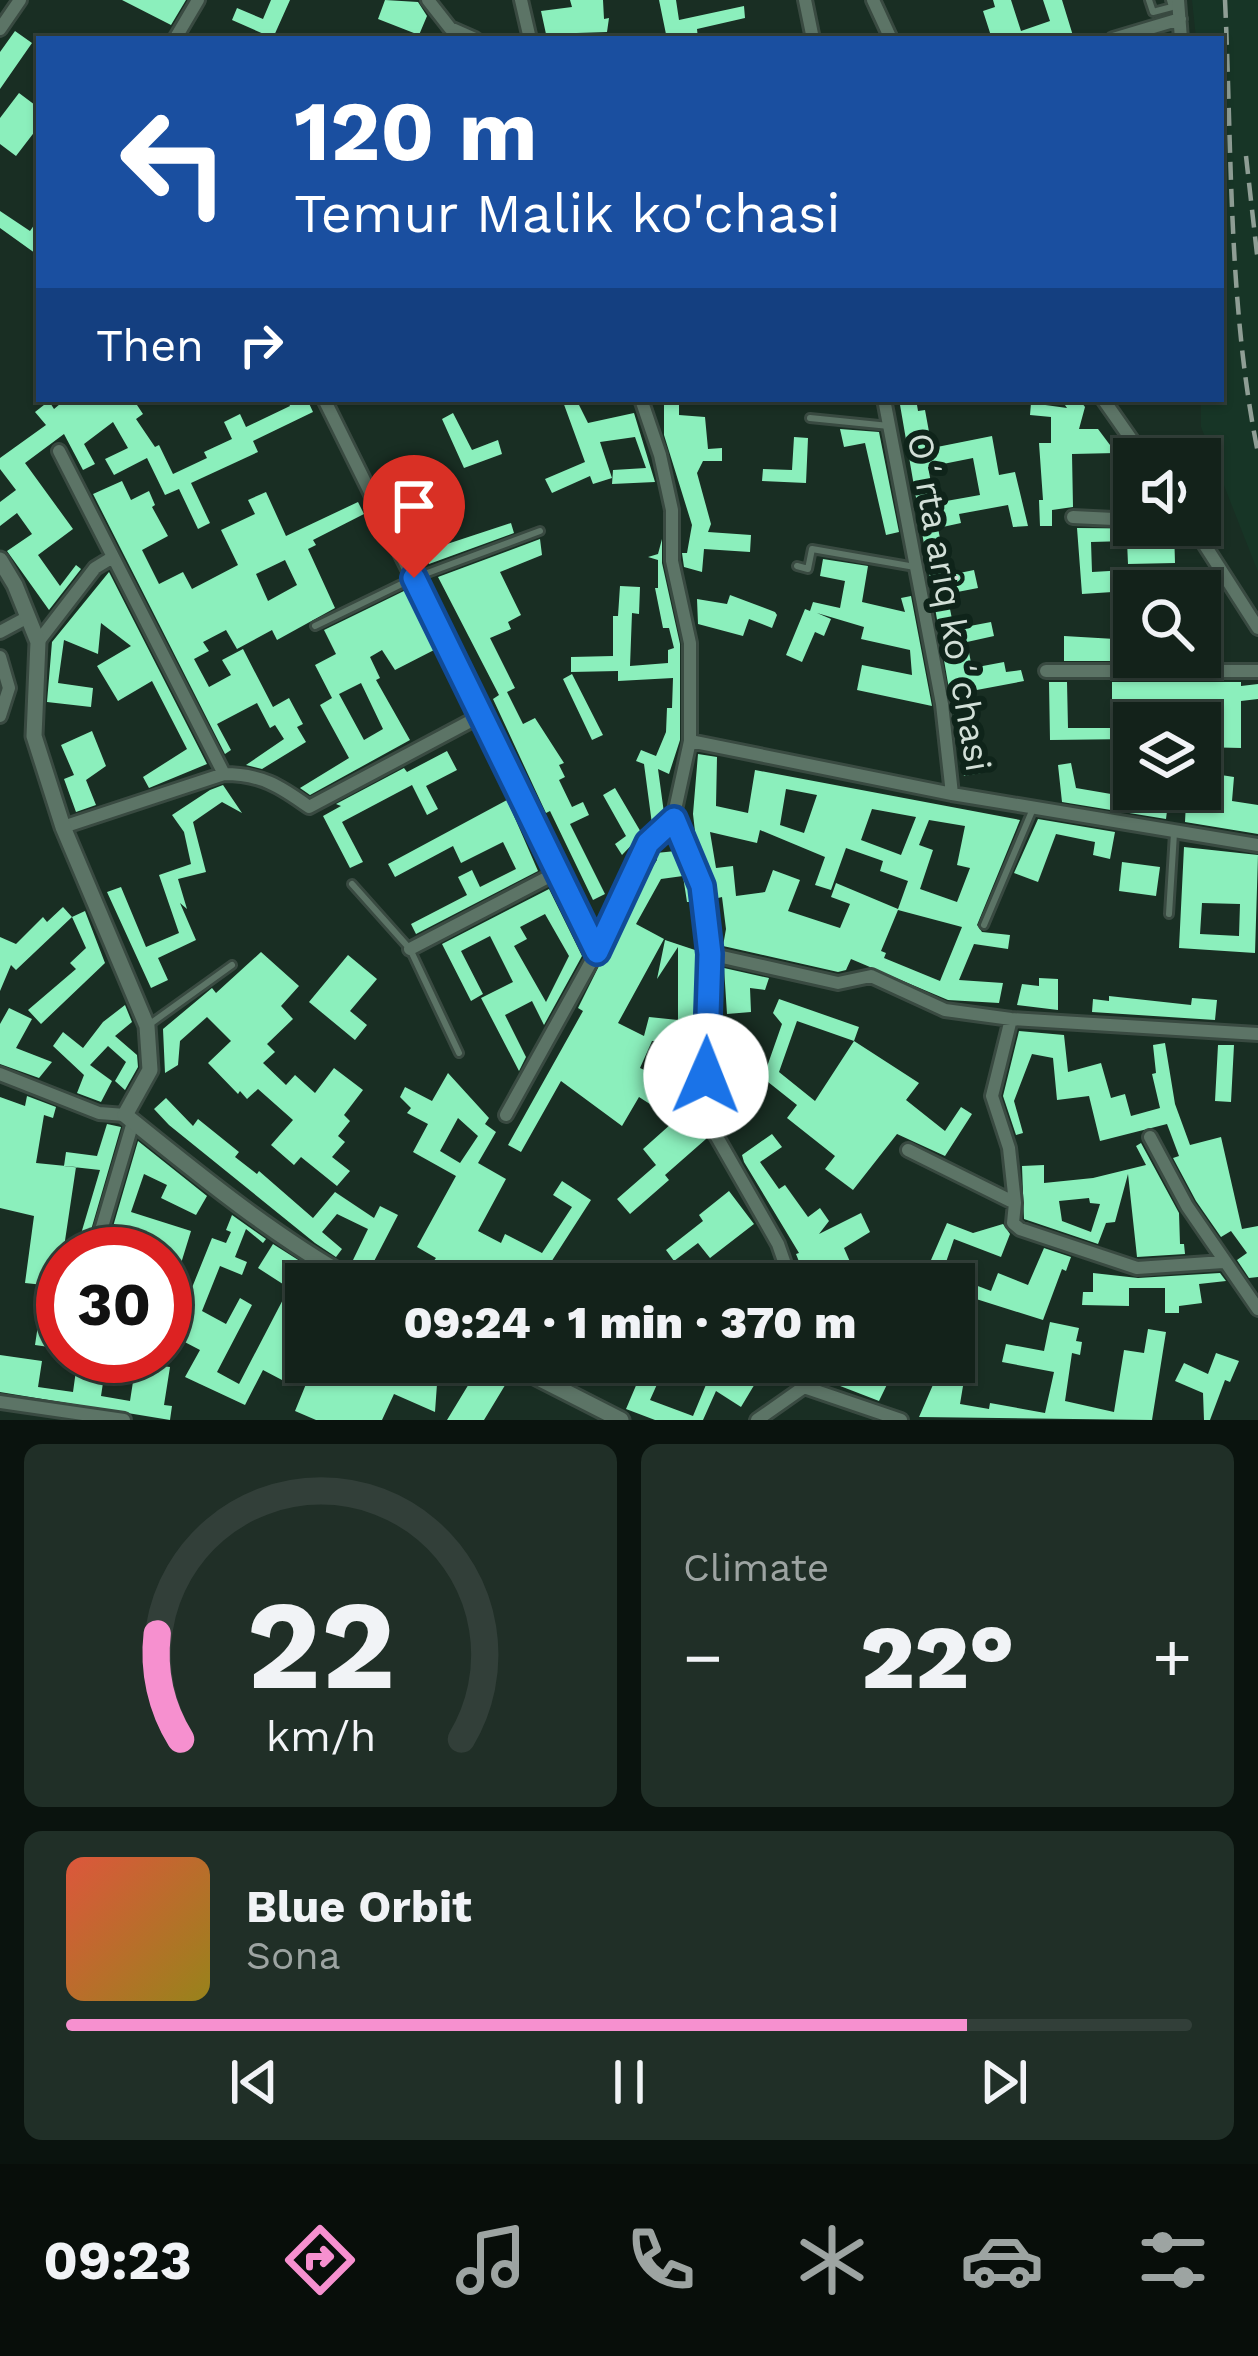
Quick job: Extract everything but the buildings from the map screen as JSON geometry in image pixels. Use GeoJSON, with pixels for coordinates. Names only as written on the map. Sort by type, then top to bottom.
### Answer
{"type":"FeatureCollection","features":[{"type":"Feature","properties":{"kind":"street"},"geometry":{"type":"LineString","coordinates":[[0,28],[20,0]]}},
{"type":"Feature","properties":{"kind":"street"},"geometry":{"type":"LineString","coordinates":[[178,36],[198,0]]}},
{"type":"Feature","properties":{"kind":"street"},"geometry":{"type":"LineString","coordinates":[[428,0],[450,28],[469,36]]}},
{"type":"Feature","properties":{"kind":"street"},"geometry":{"type":"LineString","coordinates":[[521,0],[529,36]]}},
{"type":"Feature","properties":{"kind":"street"},"geometry":{"type":"LineString","coordinates":[[805,0],[812,36]]}},
{"type":"Feature","properties":{"kind":"street"},"geometry":{"type":"LineString","coordinates":[[873,0],[890,36]]}},
{"type":"Feature","properties":{"kind":"street"},"geometry":{"type":"LineString","coordinates":[[1174,0],[1181,36]]}},
{"type":"Feature","properties":{"kind":"street"},"geometry":{"type":"LineString","coordinates":[[1123,36],[1180,19]]}},
{"type":"Feature","properties":{"kind":"street"},"geometry":{"type":"LineString","coordinates":[[326,402],[597,952]]}},
{"type":"Feature","properties":{"kind":"street"},"geometry":{"type":"LineString","coordinates":[[642,402],[672,509],[672,562],[690,643],[690,741],[674,819],[702,886],[710,954],[705,1116],[784,1263]]}},
{"type":"Feature","properties":{"kind":"street","name":"Oʻrta ariq koʻchasi"},"geometry":{"type":"LineString","coordinates":[[885,402],[942,704],[952,794],[1258,845]]}},
{"type":"Feature","properties":{"kind":"street"},"geometry":{"type":"LineString","coordinates":[[1104,402],[1130,438]]}},
{"type":"Feature","properties":{"kind":"street"},"geometry":{"type":"LineString","coordinates":[[59,451],[224,773]]}},
{"type":"Feature","properties":{"kind":"street"},"geometry":{"type":"LineString","coordinates":[[1072,517],[1113,519]]}},
{"type":"Feature","properties":{"kind":"street"},"geometry":{"type":"LineString","coordinates":[[1205,546],[1258,628]]}},
{"type":"Feature","properties":{"kind":"street"},"geometry":{"type":"LineString","coordinates":[[38,642],[95,568],[113,557]]}},
{"type":"Feature","properties":{"kind":"street"},"geometry":{"type":"LineString","coordinates":[[0,560],[38,642],[34,736],[63,827],[147,1026],[150,1070],[129,1119],[101,1227]]}},
{"type":"Feature","properties":{"kind":"street"},"geometry":{"type":"LineString","coordinates":[[0,632],[28,617]]}},
{"type":"Feature","properties":{"kind":"street"},"geometry":{"type":"LineString","coordinates":[[0,657],[9,688],[0,716]]}},
{"type":"Feature","properties":{"kind":"street"},"geometry":{"type":"LineString","coordinates":[[1046,670],[1258,671]]}},
{"type":"Feature","properties":{"kind":"street"},"geometry":{"type":"LineString","coordinates":[[63,827],[224,773],[273,781],[309,808],[482,715]]}},
{"type":"Feature","properties":{"kind":"street"},"geometry":{"type":"LineString","coordinates":[[690,741],[952,794]]}},
{"type":"Feature","properties":{"kind":"street"},"geometry":{"type":"LineString","coordinates":[[506,1115],[597,952],[648,843],[674,819]]}},
{"type":"Feature","properties":{"kind":"street"},"geometry":{"type":"LineString","coordinates":[[410,949],[556,873]]}},
{"type":"Feature","properties":{"kind":"street"},"geometry":{"type":"LineString","coordinates":[[710,954],[838,983],[871,976],[945,1010],[1011,1019],[1258,1034]]}},
{"type":"Feature","properties":{"kind":"street"},"geometry":{"type":"LineString","coordinates":[[1011,1019],[992,1096],[1009,1148],[1013,1223],[1137,1268],[1223,1262]]}},
{"type":"Feature","properties":{"kind":"street"},"geometry":{"type":"LineString","coordinates":[[0,1074],[100,1113],[129,1119],[323,1263]]}},
{"type":"Feature","properties":{"kind":"street"},"geometry":{"type":"LineString","coordinates":[[1150,1137],[1223,1262],[1258,1310]]}},
{"type":"Feature","properties":{"kind":"street"},"geometry":{"type":"LineString","coordinates":[[908,1150],[1015,1202]]}},
{"type":"Feature","properties":{"kind":"street"},"geometry":{"type":"LineString","coordinates":[[548,1383],[620,1420]]}},
{"type":"Feature","properties":{"kind":"street"},"geometry":{"type":"LineString","coordinates":[[757,1420],[804,1387]]}},
{"type":"Feature","properties":{"kind":"street"},"geometry":{"type":"LineString","coordinates":[[804,1387],[901,1420]]}},
{"type":"Feature","properties":{"kind":"street"},"geometry":{"type":"LineString","coordinates":[[0,1402],[124,1420]]}},
{"type":"Feature","properties":{"kind":"lane"},"geometry":{"type":"LineString","coordinates":[[1149,0],[1153,12],[1172,7],[1174,0]]}},
{"type":"Feature","properties":{"kind":"lane"},"geometry":{"type":"LineString","coordinates":[[810,418],[889,426]]}},
{"type":"Feature","properties":{"kind":"lane"},"geometry":{"type":"LineString","coordinates":[[315,626],[414,578],[540,531]]}},
{"type":"Feature","properties":{"kind":"lane"},"geometry":{"type":"LineString","coordinates":[[797,566],[808,569],[812,549],[915,567]]}},
{"type":"Feature","properties":{"kind":"lane"},"geometry":{"type":"LineString","coordinates":[[984,925],[1034,808]]}},
{"type":"Feature","properties":{"kind":"lane"},"geometry":{"type":"LineString","coordinates":[[1169,914],[1174,829]]}},
{"type":"Feature","properties":{"kind":"lane"},"geometry":{"type":"LineString","coordinates":[[352,884],[410,949],[459,1053]]}},
{"type":"Feature","properties":{"kind":"lane"},"geometry":{"type":"LineString","coordinates":[[147,1026],[232,965]]}},
{"type":"Feature","properties":{"kind":"shaded area"},"geometry":{"type":"Polygon","coordinates":[[[1192,0],[1258,0],[1258,572],[1221,478],[1221,438],[1205,438],[1201,427],[1201,402],[1224,402],[1224,36],[1196,36],[1192,0]]]}},
{"type":"Feature","properties":{"kind":"railway"},"geometry":{"type":"LineString","coordinates":[[1225,0],[1236,284],[1258,453]]}},
{"type":"Feature","properties":{"kind":"railway"},"geometry":{"type":"LineString","coordinates":[[1246,156],[1258,263]]}},
{"type":"Feature","properties":{"kind":"route"},"geometry":{"type":"LineString","coordinates":[[414,578],[597,952],[648,843],[674,819],[702,886],[710,954],[706,1076]]}}]}
